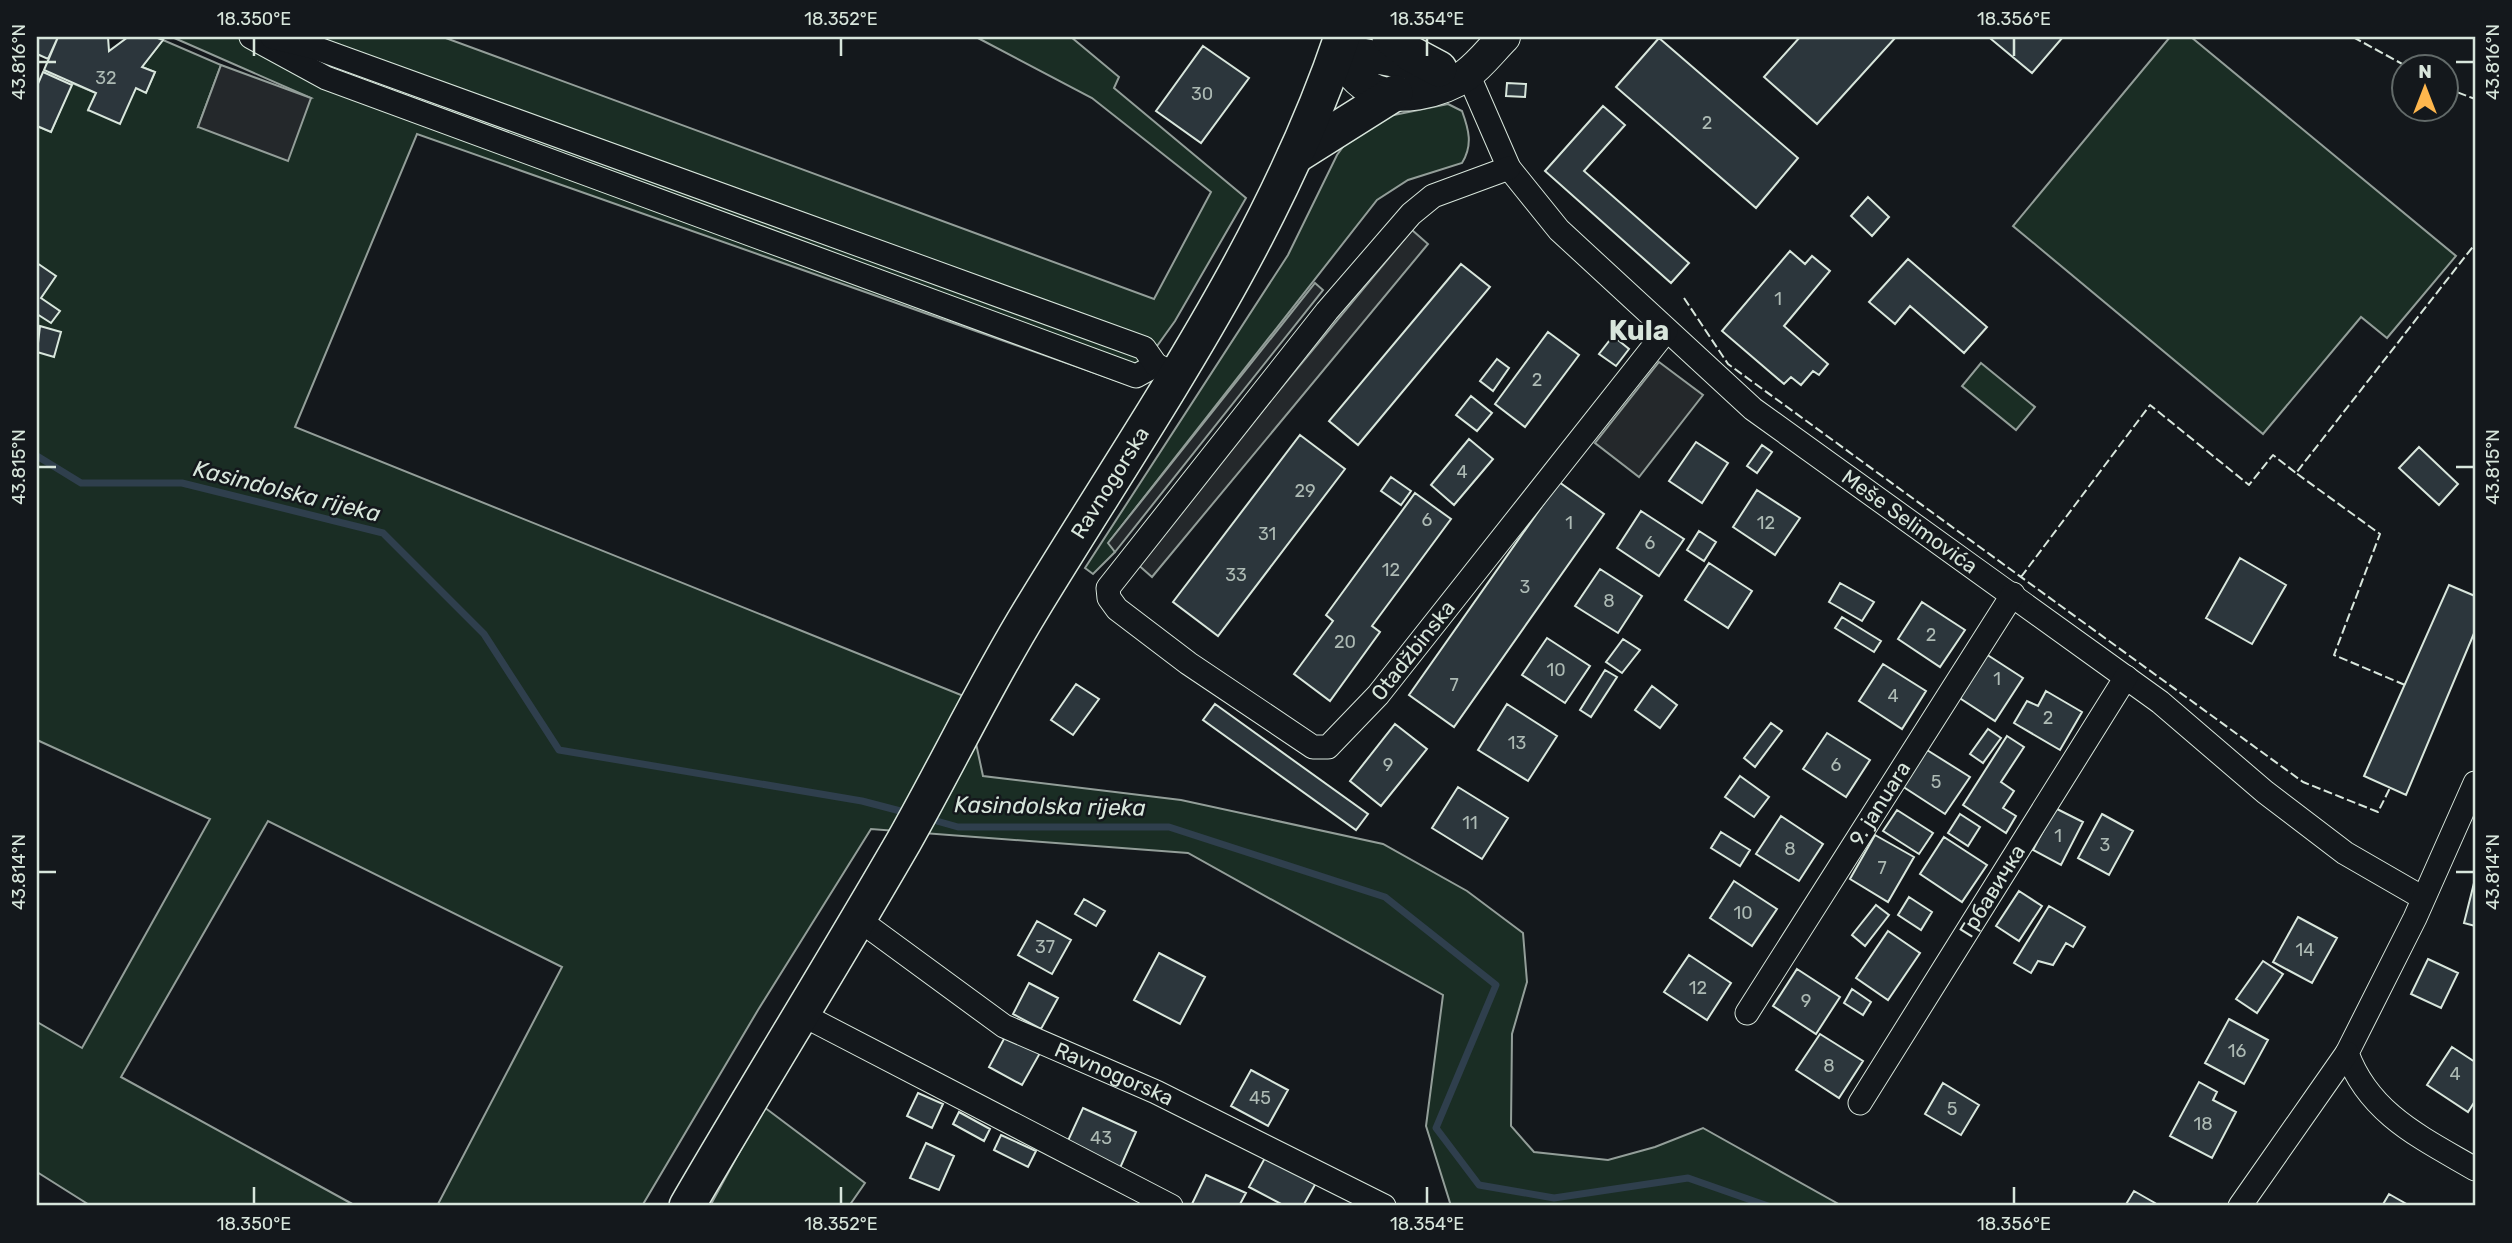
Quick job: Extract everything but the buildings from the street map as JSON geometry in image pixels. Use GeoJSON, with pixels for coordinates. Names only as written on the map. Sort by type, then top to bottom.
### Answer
{"type":"FeatureCollection","features":[{"type":"Feature","properties":{"kind":"main road"},"geometry":{"type":"LineString","coordinates":[[1390,37],[1411,54],[1453,71]]}},
{"type":"Feature","properties":{"kind":"main road"},"geometry":{"type":"LineString","coordinates":[[1340,43],[1349,71],[1360,82],[1371,89],[1395,93],[1432,90],[1453,71],[1504,37]]}},
{"type":"Feature","properties":{"kind":"main road","name":"Ravnogorska"},"geometry":{"type":"LineString","coordinates":[[687,1206],[905,838],[969,725],[1006,652],[1166,370],[1261,229],[1295,156],[1340,43]]}},
{"type":"Feature","properties":{"kind":"main road"},"geometry":{"type":"LineString","coordinates":[[1340,43],[1453,71]]}},
{"type":"Feature","properties":{"kind":"main road"},"geometry":{"type":"LineString","coordinates":[[1295,156],[1395,93]]}},
{"type":"Feature","properties":{"kind":"street"},"geometry":{"type":"LineString","coordinates":[[251,37],[326,78],[1122,371],[1136,376],[1166,370]]}},
{"type":"Feature","properties":{"kind":"street"},"geometry":{"type":"LineString","coordinates":[[272,37],[313,47],[1144,348],[1166,370]]}},
{"type":"Feature","properties":{"kind":"street","name":"Meše Selimovića"},"geometry":{"type":"LineString","coordinates":[[1453,71],[1509,168],[1559,230],[1666,331],[1763,416],[2126,677],[2265,792],[2345,853],[2423,898]]}},
{"type":"Feature","properties":{"kind":"street","name":"Otadžbinska"},"geometry":{"type":"LineString","coordinates":[[1509,168],[1433,196],[1411,214],[1327,311],[1108,588],[1114,606],[1188,663],[1313,747],[1328,747],[1378,695],[1666,331]]}},
{"type":"Feature","properties":{"kind":"street","name":"9. januara"},"geometry":{"type":"LineString","coordinates":[[1747,1013],[2013,594]]}},
{"type":"Feature","properties":{"kind":"street","name":"Грбавичка"},"geometry":{"type":"LineString","coordinates":[[1860,1103],[2126,677]]}},
{"type":"Feature","properties":{"kind":"street"},"geometry":{"type":"LineString","coordinates":[[2240,1206],[2347,1053],[2423,898],[2475,783]]}},
{"type":"Feature","properties":{"kind":"street","name":"Ravnogorska"},"geometry":{"type":"LineString","coordinates":[[858,919],[1004,1026],[1156,1091],[1384,1206]]}},
{"type":"Feature","properties":{"kind":"street"},"geometry":{"type":"LineString","coordinates":[[801,1014],[1171,1206]]}},
{"type":"Feature","properties":{"kind":"street"},"geometry":{"type":"LineString","coordinates":[[2347,1053],[2355,1075],[2370,1098],[2414,1132],[2475,1169]]}},
{"type":"Feature","properties":{"kind":"green space"},"geometry":{"type":"Polygon","coordinates":[[[172,37],[443,37],[1154,299],[1211,192],[1092,98],[976,37],[1071,37],[1119,77],[1114,88],[1246,198],[1175,321],[1129,385],[417,134],[295,427],[966,697],[983,776],[1181,800],[1383,844],[1467,891],[1523,933],[1527,982],[1512,1034],[1511,1126],[1534,1152],[1608,1160],[1655,1147],[1703,1128],[1842,1206],[1451,1206],[1426,1126],[1443,995],[1188,853],[871,829],[758,1010],[642,1206],[437,1206],[562,967],[268,821],[121,1077],[356,1206],[91,1206],[37,1172],[37,1022],[82,1048],[210,819],[37,740],[37,126],[51,132],[72,83],[96,93],[89,110],[136,88],[146,92],[155,72],[142,67],[163,40],[221,65],[198,127],[311,98],[172,37]]]}},
{"type":"Feature","properties":{"kind":"green space"},"geometry":{"type":"Polygon","coordinates":[[[2170,37],[2191,37],[2456,256],[2387,338],[2361,317],[2263,434],[2013,226],[2170,37]]]}},
{"type":"Feature","properties":{"kind":"green space"},"geometry":{"type":"Polygon","coordinates":[[[1448,104],[1462,111],[1469,137],[1468,150],[1462,163],[1408,180],[1377,200],[1109,542],[1115,552],[1093,574],[1085,568],[1288,255],[1337,155],[1348,140],[1389,116],[1448,104]]]}},
{"type":"Feature","properties":{"kind":"green space"},"geometry":{"type":"Polygon","coordinates":[[[1981,363],[2035,407],[2016,430],[1962,386],[1981,363]]]}},
{"type":"Feature","properties":{"kind":"green space"},"geometry":{"type":"Polygon","coordinates":[[[764,1107],[865,1183],[849,1206],[710,1206],[764,1107]]]}},
{"type":"Feature","properties":{"kind":"shaded area"},"geometry":{"type":"Polygon","coordinates":[[[221,65],[311,98],[288,161],[198,127],[221,65]]]}},
{"type":"Feature","properties":{"kind":"shaded area"},"geometry":{"type":"Polygon","coordinates":[[[1412,230],[1428,244],[1152,577],[1136,563],[1412,230]]]}},
{"type":"Feature","properties":{"kind":"shaded area"},"geometry":{"type":"Polygon","coordinates":[[[1315,283],[1323,290],[1115,552],[1108,543],[1315,283]]]}},
{"type":"Feature","properties":{"kind":"shaded area"},"geometry":{"type":"Polygon","coordinates":[[[1659,362],[1703,395],[1639,477],[1595,443],[1659,362]]]}},
{"type":"Feature","properties":{"kind":"waterway","name":"Kasindolska rijeka"},"geometry":{"type":"LineString","coordinates":[[37,456],[81,483],[182,483],[383,533],[484,634],[559,750],[862,801],[908,813]]}},
{"type":"Feature","properties":{"kind":"waterway","name":"Kasindolska rijeka"},"geometry":{"type":"LineString","coordinates":[[926,818],[958,827],[1169,827],[1385,897],[1496,985],[1436,1128],[1479,1185],[1554,1198],[1688,1178],[1768,1206]]}},
{"type":"Feature","properties":{"kind":"fence"},"geometry":{"type":"LineString","coordinates":[[2353,37],[2390,57]]}},
{"type":"Feature","properties":{"kind":"fence"},"geometry":{"type":"LineString","coordinates":[[2460,93],[2475,99]]}},
{"type":"Feature","properties":{"kind":"fence"},"geometry":{"type":"LineString","coordinates":[[2405,685],[2334,655],[2380,534],[2296,473],[2475,244]]}},
{"type":"Feature","properties":{"kind":"fence"},"geometry":{"type":"LineString","coordinates":[[1684,298],[1728,364],[2303,782],[2378,812],[2390,788]]}},
{"type":"Feature","properties":{"kind":"fence"},"geometry":{"type":"LineString","coordinates":[[2021,577],[2150,405],[2249,485],[2273,455],[2296,473]]}},
{"type":"Feature","properties":{"kind":"district","name":"Kula"},"geometry":{"type":"Point","coordinates":[1639,330]}}]}
